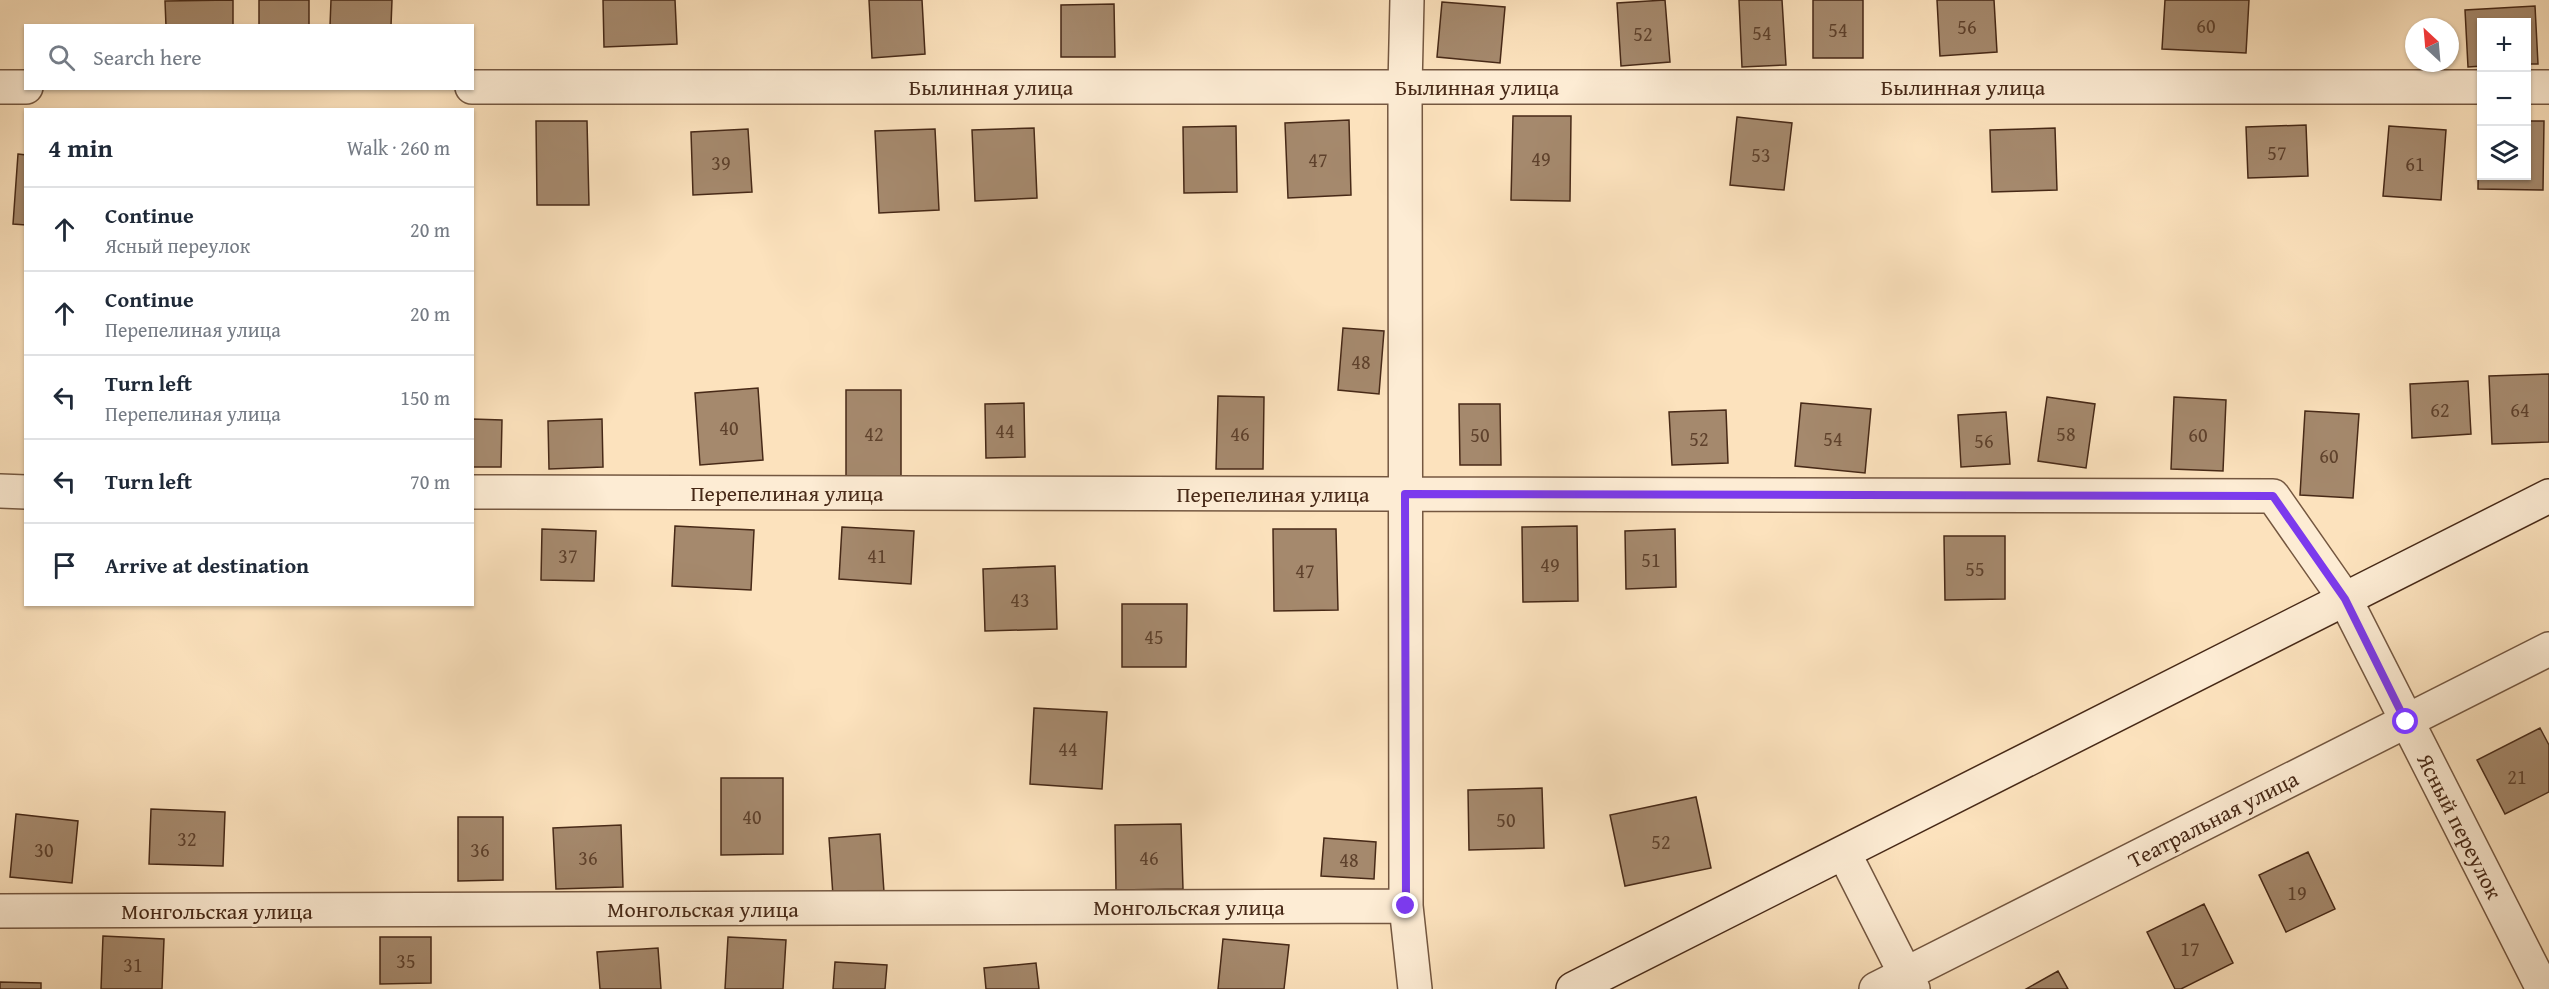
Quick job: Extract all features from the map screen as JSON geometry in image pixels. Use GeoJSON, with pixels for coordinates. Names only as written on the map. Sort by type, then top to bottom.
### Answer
{"type":"FeatureCollection","features":[{"type":"Feature","properties":{"kind":"street"},"geometry":{"type":"LineString","coordinates":[[1407,0],[1405,87],[1406,906],[1415,989]]}},
{"type":"Feature","properties":{"kind":"street"},"geometry":{"type":"LineString","coordinates":[[0,87],[24,87]]}},
{"type":"Feature","properties":{"kind":"street","name":"Былинная улица"},"geometry":{"type":"LineString","coordinates":[[474,87],[2477,87]]}},
{"type":"Feature","properties":{"kind":"street"},"geometry":{"type":"LineString","coordinates":[[2531,87],[2549,87]]}},
{"type":"Feature","properties":{"kind":"street"},"geometry":{"type":"LineString","coordinates":[[0,491],[24,492]]}},
{"type":"Feature","properties":{"kind":"street","name":"Перепелиная улица"},"geometry":{"type":"LineString","coordinates":[[474,492],[2273,496],[2345,599]]}},
{"type":"Feature","properties":{"kind":"street"},"geometry":{"type":"LineString","coordinates":[[1573,989],[2549,496]]}},
{"type":"Feature","properties":{"kind":"street","name":"Ясный переулок"},"geometry":{"type":"LineString","coordinates":[[2345,599],[2543,989]]}},
{"type":"Feature","properties":{"kind":"street","name":"Театральная улица"},"geometry":{"type":"LineString","coordinates":[[1876,989],[1909,982],[2549,649]]}},
{"type":"Feature","properties":{"kind":"street"},"geometry":{"type":"LineString","coordinates":[[1844,853],[1909,982]]}},
{"type":"Feature","properties":{"kind":"street","name":"Монгольская улица"},"geometry":{"type":"LineString","coordinates":[[0,911],[1406,906]]}},
{"type":"Feature","properties":{"kind":"building"},"geometry":{"type":"Polygon","coordinates":[[[233,0],[233,24],[166,24],[165,1],[233,0]]]}},
{"type":"Feature","properties":{"kind":"building"},"geometry":{"type":"Polygon","coordinates":[[[259,0],[309,0],[309,24],[259,24],[259,0]]]}},
{"type":"Feature","properties":{"kind":"building"},"geometry":{"type":"Polygon","coordinates":[[[331,0],[392,0],[391,24],[330,24],[331,0]]]}},
{"type":"Feature","properties":{"kind":"building"},"geometry":{"type":"Polygon","coordinates":[[[603,0],[675,0],[677,44],[604,47],[603,0]]]}},
{"type":"Feature","properties":{"kind":"building"},"geometry":{"type":"Polygon","coordinates":[[[869,0],[922,0],[925,54],[872,58],[869,0]]]}},
{"type":"Feature","properties":{"kind":"building"},"geometry":{"type":"Polygon","coordinates":[[[1665,0],[1670,62],[1621,66],[1617,3],[1665,0]]]}},
{"type":"Feature","properties":{"kind":"building"},"geometry":{"type":"Polygon","coordinates":[[[1739,0],[1782,0],[1786,65],[1742,67],[1739,0]]]}},
{"type":"Feature","properties":{"kind":"building"},"geometry":{"type":"Polygon","coordinates":[[[1813,0],[1863,0],[1863,58],[1813,58],[1813,0]]]}},
{"type":"Feature","properties":{"kind":"building"},"geometry":{"type":"Polygon","coordinates":[[[1937,0],[1994,0],[1997,52],[1940,56],[1937,0]]]}},
{"type":"Feature","properties":{"kind":"building"},"geometry":{"type":"Polygon","coordinates":[[[2165,0],[2249,0],[2246,53],[2162,49],[2165,0]]]}},
{"type":"Feature","properties":{"kind":"building"},"geometry":{"type":"Polygon","coordinates":[[[1442,2],[1505,7],[1500,63],[1437,57],[1442,2]]]}},
{"type":"Feature","properties":{"kind":"building"},"geometry":{"type":"Polygon","coordinates":[[[1114,4],[1115,57],[1061,57],[1061,5],[1114,4]]]}},
{"type":"Feature","properties":{"kind":"building"},"geometry":{"type":"Polygon","coordinates":[[[2535,6],[2538,64],[2531,64],[2531,18],[2477,18],[2477,66],[2468,67],[2465,10],[2535,6]]]}},
{"type":"Feature","properties":{"kind":"building"},"geometry":{"type":"Polygon","coordinates":[[[1513,116],[1571,116],[1570,201],[1511,200],[1513,116]]]}},
{"type":"Feature","properties":{"kind":"building"},"geometry":{"type":"Polygon","coordinates":[[[1737,117],[1792,123],[1784,190],[1730,185],[1737,117]]]}},
{"type":"Feature","properties":{"kind":"building"},"geometry":{"type":"Polygon","coordinates":[[[1349,120],[1351,195],[1288,198],[1285,123],[1349,120]]]}},
{"type":"Feature","properties":{"kind":"building"},"geometry":{"type":"Polygon","coordinates":[[[536,121],[587,121],[589,205],[537,205],[536,121]]]}},
{"type":"Feature","properties":{"kind":"building"},"geometry":{"type":"Polygon","coordinates":[[[2531,121],[2544,121],[2543,190],[2478,189],[2478,180],[2531,180],[2531,121]]]}},
{"type":"Feature","properties":{"kind":"building"},"geometry":{"type":"Polygon","coordinates":[[[2306,125],[2308,176],[2248,178],[2246,127],[2306,125]]]}},
{"type":"Feature","properties":{"kind":"building"},"geometry":{"type":"Polygon","coordinates":[[[1236,126],[1237,192],[1184,193],[1183,127],[1236,126]]]}},
{"type":"Feature","properties":{"kind":"building"},"geometry":{"type":"Polygon","coordinates":[[[2389,126],[2446,130],[2441,200],[2383,196],[2389,126]]]}},
{"type":"Feature","properties":{"kind":"building"},"geometry":{"type":"Polygon","coordinates":[[[1034,128],[1037,198],[975,201],[972,130],[1034,128]]]}},
{"type":"Feature","properties":{"kind":"building"},"geometry":{"type":"Polygon","coordinates":[[[2055,128],[2057,190],[1992,192],[1990,130],[2055,128]]]}},
{"type":"Feature","properties":{"kind":"building"},"geometry":{"type":"Polygon","coordinates":[[[748,129],[752,192],[693,195],[691,132],[748,129]]]}},
{"type":"Feature","properties":{"kind":"building"},"geometry":{"type":"Polygon","coordinates":[[[935,129],[939,210],[879,213],[875,131],[935,129]]]}},
{"type":"Feature","properties":{"kind":"building"},"geometry":{"type":"Polygon","coordinates":[[[18,154],[24,155],[24,225],[13,224],[18,154]]]}},
{"type":"Feature","properties":{"kind":"building"},"geometry":{"type":"Polygon","coordinates":[[[1343,328],[1384,331],[1379,394],[1338,390],[1343,328]]]}},
{"type":"Feature","properties":{"kind":"building"},"geometry":{"type":"Polygon","coordinates":[[[2549,374],[2549,442],[2492,444],[2489,376],[2549,374]]]}},
{"type":"Feature","properties":{"kind":"building"},"geometry":{"type":"Polygon","coordinates":[[[2468,381],[2471,434],[2412,438],[2410,384],[2468,381]]]}},
{"type":"Feature","properties":{"kind":"building"},"geometry":{"type":"Polygon","coordinates":[[[758,388],[763,460],[700,465],[695,393],[758,388]]]}},
{"type":"Feature","properties":{"kind":"building"},"geometry":{"type":"Polygon","coordinates":[[[846,390],[901,390],[901,477],[846,477],[846,390]]]}},
{"type":"Feature","properties":{"kind":"building"},"geometry":{"type":"Polygon","coordinates":[[[1218,396],[1264,397],[1263,469],[1216,469],[1218,396]]]}},
{"type":"Feature","properties":{"kind":"building"},"geometry":{"type":"Polygon","coordinates":[[[2047,397],[2095,404],[2086,468],[2038,461],[2047,397]]]}},
{"type":"Feature","properties":{"kind":"building"},"geometry":{"type":"Polygon","coordinates":[[[2174,397],[2226,400],[2223,471],[2171,469],[2174,397]]]}},
{"type":"Feature","properties":{"kind":"building"},"geometry":{"type":"Polygon","coordinates":[[[1024,403],[1025,457],[986,458],[985,404],[1024,403]]]}},
{"type":"Feature","properties":{"kind":"building"},"geometry":{"type":"Polygon","coordinates":[[[1801,403],[1871,409],[1865,473],[1795,466],[1801,403]]]}},
{"type":"Feature","properties":{"kind":"building"},"geometry":{"type":"Polygon","coordinates":[[[1459,404],[1500,404],[1501,465],[1460,465],[1459,404]]]}},
{"type":"Feature","properties":{"kind":"building"},"geometry":{"type":"Polygon","coordinates":[[[1726,410],[1728,463],[1672,465],[1669,412],[1726,410]]]}},
{"type":"Feature","properties":{"kind":"building"},"geometry":{"type":"Polygon","coordinates":[[[2305,411],[2359,414],[2353,498],[2300,495],[2305,411]]]}},
{"type":"Feature","properties":{"kind":"building"},"geometry":{"type":"Polygon","coordinates":[[[2006,412],[2010,464],[1961,467],[1958,415],[2006,412]]]}},
{"type":"Feature","properties":{"kind":"building"},"geometry":{"type":"Polygon","coordinates":[[[474,419],[502,420],[501,467],[474,467],[474,419]]]}},
{"type":"Feature","properties":{"kind":"building"},"geometry":{"type":"Polygon","coordinates":[[[602,419],[603,467],[549,469],[548,421],[602,419]]]}},
{"type":"Feature","properties":{"kind":"building"},"geometry":{"type":"Polygon","coordinates":[[[675,526],[754,530],[751,590],[672,586],[675,526]]]}},
{"type":"Feature","properties":{"kind":"building"},"geometry":{"type":"Polygon","coordinates":[[[1577,526],[1578,601],[1523,602],[1522,527],[1577,526]]]}},
{"type":"Feature","properties":{"kind":"building"},"geometry":{"type":"Polygon","coordinates":[[[842,527],[914,531],[911,584],[839,579],[842,527]]]}},
{"type":"Feature","properties":{"kind":"building"},"geometry":{"type":"Polygon","coordinates":[[[542,529],[596,531],[594,581],[541,580],[542,529]]]}},
{"type":"Feature","properties":{"kind":"building"},"geometry":{"type":"Polygon","coordinates":[[[1273,529],[1336,529],[1338,610],[1274,611],[1273,529]]]}},
{"type":"Feature","properties":{"kind":"building"},"geometry":{"type":"Polygon","coordinates":[[[1675,529],[1676,587],[1626,589],[1625,531],[1675,529]]]}},
{"type":"Feature","properties":{"kind":"building"},"geometry":{"type":"Polygon","coordinates":[[[1944,536],[2005,536],[2005,599],[1945,600],[1944,536]]]}},
{"type":"Feature","properties":{"kind":"building"},"geometry":{"type":"Polygon","coordinates":[[[1055,566],[1057,629],[985,631],[983,569],[1055,566]]]}},
{"type":"Feature","properties":{"kind":"building"},"geometry":{"type":"Polygon","coordinates":[[[1122,604],[1187,604],[1186,667],[1122,667],[1122,604]]]}},
{"type":"Feature","properties":{"kind":"building"},"geometry":{"type":"Polygon","coordinates":[[[1034,708],[1107,712],[1102,789],[1030,784],[1034,708]]]}},
{"type":"Feature","properties":{"kind":"building"},"geometry":{"type":"Polygon","coordinates":[[[2540,728],[2549,745],[2549,792],[2505,814],[2477,760],[2540,728]]]}},
{"type":"Feature","properties":{"kind":"building"},"geometry":{"type":"Polygon","coordinates":[[[721,778],[783,778],[783,854],[721,855],[721,778]]]}},
{"type":"Feature","properties":{"kind":"building"},"geometry":{"type":"Polygon","coordinates":[[[1542,788],[1544,848],[1469,850],[1468,790],[1542,788]]]}},
{"type":"Feature","properties":{"kind":"building"},"geometry":{"type":"Polygon","coordinates":[[[1696,797],[1711,868],[1625,886],[1610,815],[1696,797]]]}},
{"type":"Feature","properties":{"kind":"building"},"geometry":{"type":"Polygon","coordinates":[[[151,809],[225,812],[223,866],[149,864],[151,809]]]}},
{"type":"Feature","properties":{"kind":"building"},"geometry":{"type":"Polygon","coordinates":[[[16,814],[78,821],[72,883],[10,877],[16,814]]]}},
{"type":"Feature","properties":{"kind":"building"},"geometry":{"type":"Polygon","coordinates":[[[458,817],[503,817],[503,880],[458,881],[458,817]]]}},
{"type":"Feature","properties":{"kind":"building"},"geometry":{"type":"Polygon","coordinates":[[[1181,824],[1183,889],[1116,890],[1115,825],[1181,824]]]}},
{"type":"Feature","properties":{"kind":"building"},"geometry":{"type":"Polygon","coordinates":[[[621,825],[623,887],[556,889],[553,828],[621,825]]]}},
{"type":"Feature","properties":{"kind":"building"},"geometry":{"type":"Polygon","coordinates":[[[880,834],[884,892],[833,896],[829,838],[880,834]]]}},
{"type":"Feature","properties":{"kind":"building"},"geometry":{"type":"Polygon","coordinates":[[[1324,838],[1376,842],[1374,879],[1321,876],[1324,838]]]}},
{"type":"Feature","properties":{"kind":"building"},"geometry":{"type":"Polygon","coordinates":[[[2308,852],[2335,909],[2286,932],[2259,875],[2308,852]]]}},
{"type":"Feature","properties":{"kind":"building"},"geometry":{"type":"Polygon","coordinates":[[[2204,904],[2233,963],[2181,989],[2175,989],[2147,932],[2204,904]]]}},
{"type":"Feature","properties":{"kind":"building"},"geometry":{"type":"Polygon","coordinates":[[[103,936],[164,939],[162,989],[101,989],[103,936]]]}},
{"type":"Feature","properties":{"kind":"building"},"geometry":{"type":"Polygon","coordinates":[[[380,937],[431,937],[431,983],[380,984],[380,937]]]}},
{"type":"Feature","properties":{"kind":"building"},"geometry":{"type":"Polygon","coordinates":[[[728,937],[786,940],[783,989],[725,989],[728,937]]]}},
{"type":"Feature","properties":{"kind":"building"},"geometry":{"type":"Polygon","coordinates":[[[1223,939],[1289,945],[1284,989],[1218,989],[1223,939]]]}},
{"type":"Feature","properties":{"kind":"building"},"geometry":{"type":"Polygon","coordinates":[[[658,948],[661,989],[600,989],[597,952],[658,948]]]}},
{"type":"Feature","properties":{"kind":"building"},"geometry":{"type":"Polygon","coordinates":[[[835,962],[887,965],[885,989],[833,989],[835,962]]]}},
{"type":"Feature","properties":{"kind":"building"},"geometry":{"type":"Polygon","coordinates":[[[1036,963],[1039,989],[986,989],[984,968],[1036,963]]]}},
{"type":"Feature","properties":{"kind":"building"},"geometry":{"type":"Polygon","coordinates":[[[2058,971],[2068,989],[2026,989],[2058,971]]]}},
{"type":"Feature","properties":{"kind":"building"},"geometry":{"type":"Polygon","coordinates":[[[0,982],[41,983],[41,989],[0,989],[0,982]]]}},
{"type":"Feature","properties":{"kind":"route"},"geometry":{"type":"LineString","coordinates":[[1406,906],[1405,494],[2273,496],[2345,599],[2406,722]]}}]}
